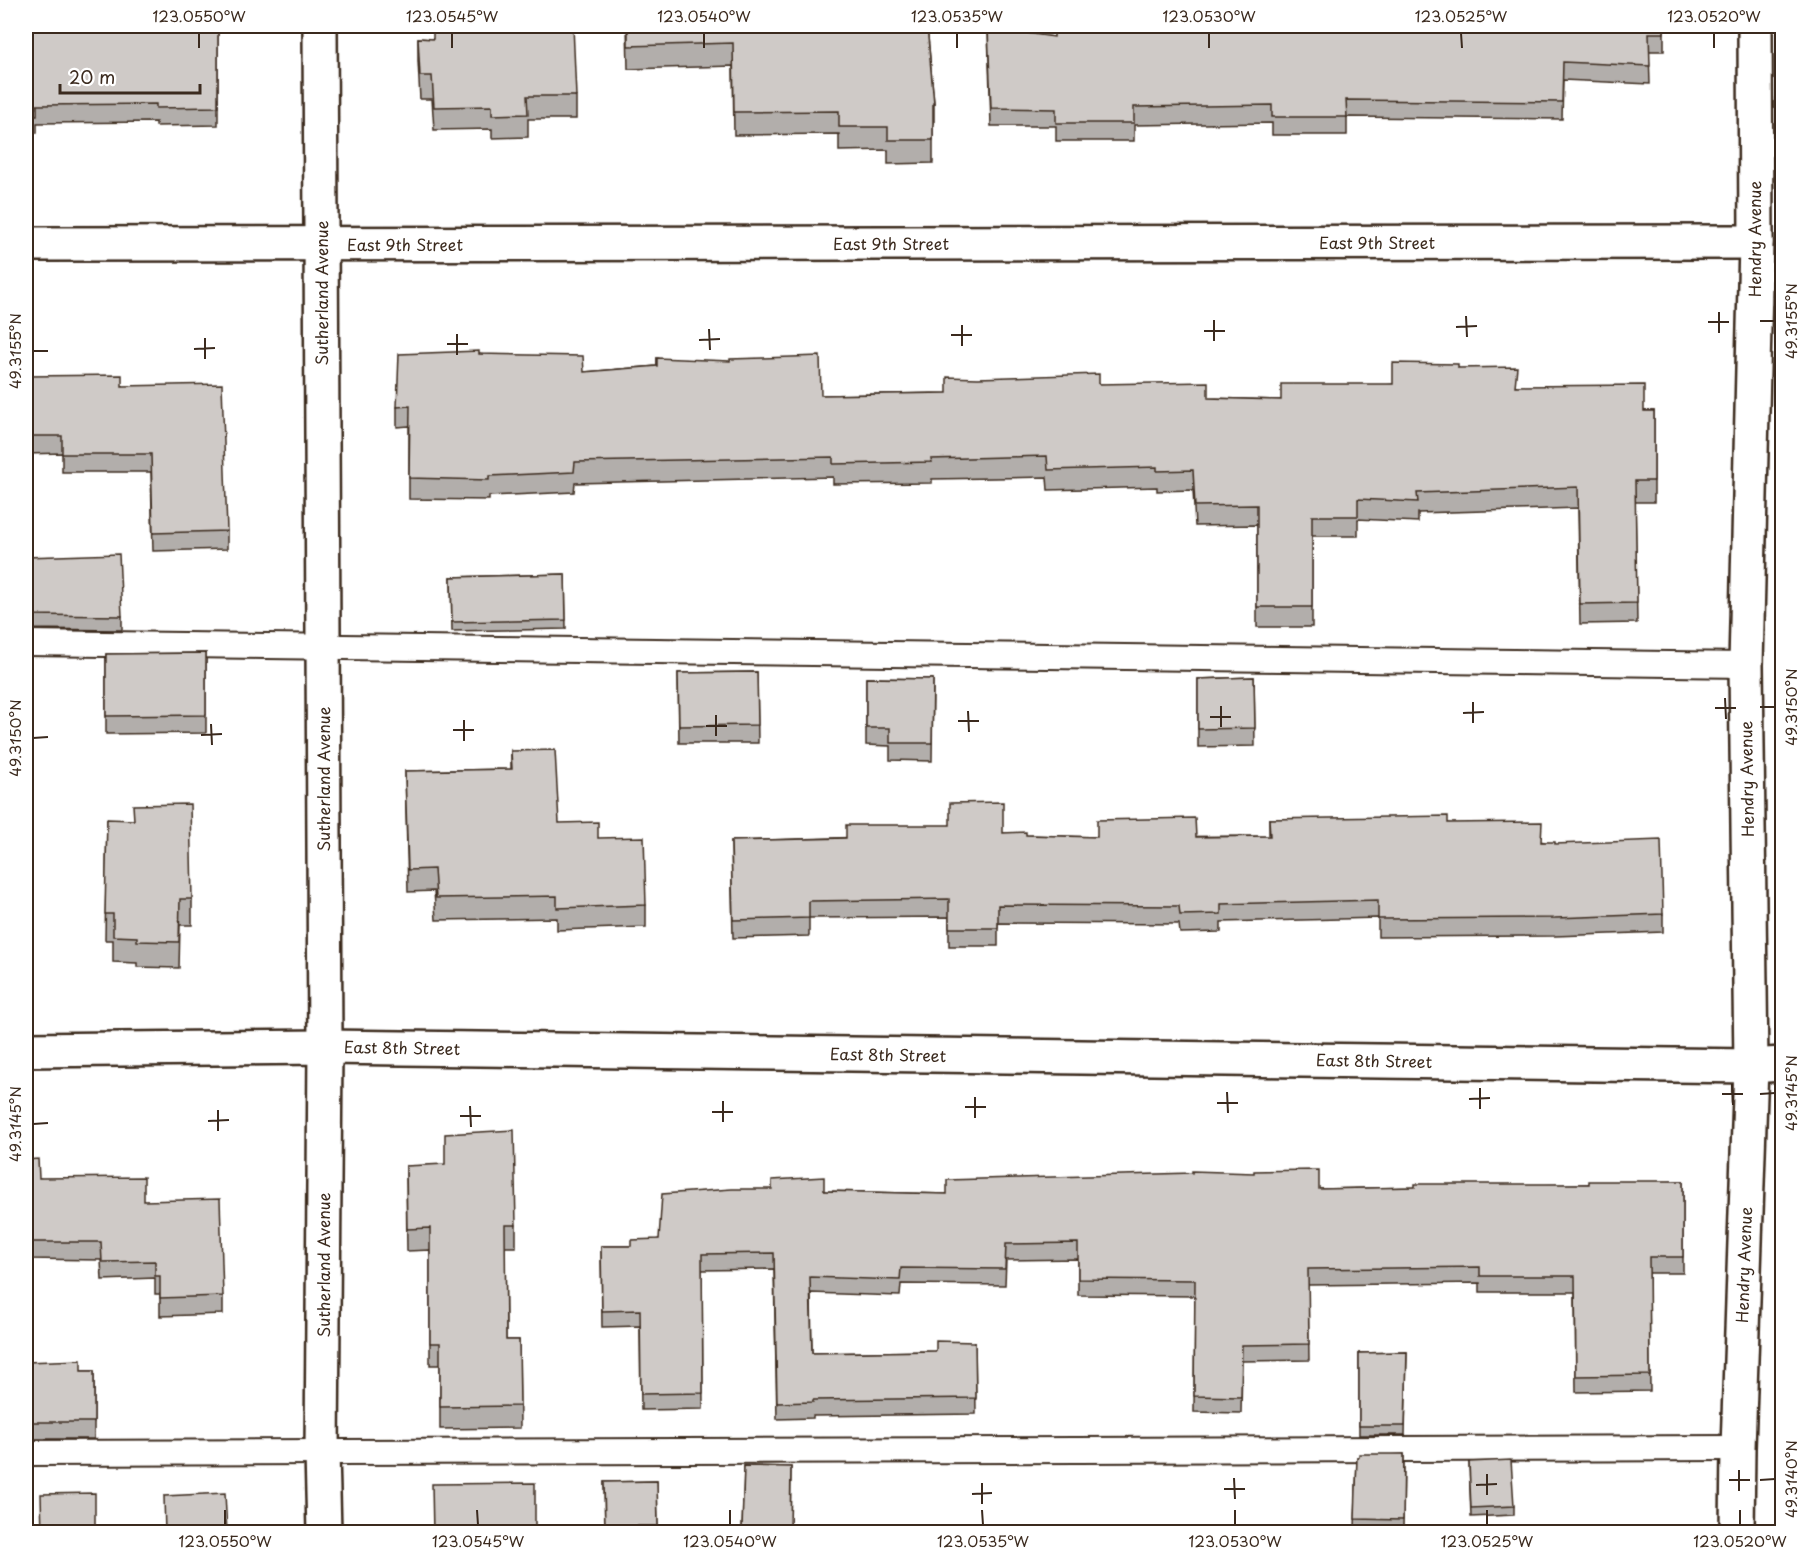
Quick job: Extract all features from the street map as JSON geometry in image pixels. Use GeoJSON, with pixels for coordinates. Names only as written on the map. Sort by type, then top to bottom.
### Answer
{"type":"FeatureCollection","features":[{"type":"Feature","properties":{"kind":"street","name":"Sutherland Avenue"},"geometry":{"type":"LineString","coordinates":[[320,26],[325,1047],[322,1453],[324,1533]]}},
{"type":"Feature","properties":{"kind":"street","name":"Hendry Avenue"},"geometry":{"type":"LineString","coordinates":[[1737,1533],[1737,1448],[1750,1066],[1746,665],[1756,242],[1769,124],[1755,26]]}},
{"type":"Feature","properties":{"kind":"street","name":"East 9th Street"},"geometry":{"type":"LineString","coordinates":[[26,244],[1756,242]]}},
{"type":"Feature","properties":{"kind":"street","name":"East 8th Street"},"geometry":{"type":"LineString","coordinates":[[26,1050],[325,1047],[1750,1066],[1782,1064]]}},
{"type":"Feature","properties":{"kind":"lane"},"geometry":{"type":"LineString","coordinates":[[26,643],[1746,665]]}},
{"type":"Feature","properties":{"kind":"lane"},"geometry":{"type":"LineString","coordinates":[[26,1453],[1737,1448]]}},
{"type":"Feature","properties":{"kind":"building"},"geometry":{"type":"Polygon","coordinates":[[[48,26],[218,26],[218,107],[156,108],[156,104],[37,105],[37,115],[26,115],[26,28],[48,28],[48,26]]]}},
{"type":"Feature","properties":{"kind":"building"},"geometry":{"type":"Polygon","coordinates":[[[433,26],[573,26],[576,96],[527,96],[528,114],[492,115],[492,106],[434,107],[432,76],[420,76],[418,38],[433,39],[433,26]]]}},
{"type":"Feature","properties":{"kind":"building"},"geometry":{"type":"Polygon","coordinates":[[[628,26],[927,26],[934,103],[933,140],[888,140],[888,127],[839,127],[839,111],[734,112],[733,43],[628,46],[628,26]]]}},
{"type":"Feature","properties":{"kind":"building"},"geometry":{"type":"Polygon","coordinates":[[[1054,26],[1664,26],[1664,33],[1649,33],[1650,66],[1563,62],[1562,102],[1346,100],[1347,117],[1272,117],[1272,105],[1134,107],[1134,123],[1056,123],[1056,109],[991,108],[988,28],[1054,37],[1054,26]]]}},
{"type":"Feature","properties":{"kind":"building"},"geometry":{"type":"Polygon","coordinates":[[[479,351],[479,354],[583,356],[584,372],[657,366],[657,358],[730,361],[730,359],[820,356],[821,395],[947,393],[947,377],[1099,374],[1099,384],[1208,382],[1208,398],[1281,400],[1281,384],[1393,384],[1393,363],[1458,364],[1458,368],[1517,367],[1515,386],[1644,385],[1644,411],[1654,411],[1654,481],[1635,481],[1637,603],[1580,604],[1578,487],[1417,493],[1418,502],[1358,499],[1358,516],[1312,516],[1312,607],[1257,607],[1257,505],[1195,506],[1193,470],[1157,471],[1157,467],[1048,470],[1047,456],[833,464],[833,457],[575,462],[574,472],[489,476],[489,480],[409,478],[410,406],[397,407],[399,354],[479,351]]]}},
{"type":"Feature","properties":{"kind":"building"},"geometry":{"type":"Polygon","coordinates":[[[122,375],[122,386],[222,384],[227,531],[153,533],[151,454],[62,454],[62,436],[26,436],[26,376],[122,375]]]}},
{"type":"Feature","properties":{"kind":"building"},"geometry":{"type":"Polygon","coordinates":[[[119,554],[122,616],[26,615],[26,557],[119,554]]]}},
{"type":"Feature","properties":{"kind":"building"},"geometry":{"type":"Polygon","coordinates":[[[565,574],[566,620],[452,622],[451,577],[565,574]]]}},
{"type":"Feature","properties":{"kind":"building"},"geometry":{"type":"Polygon","coordinates":[[[206,653],[206,715],[106,716],[106,654],[206,653]]]}},
{"type":"Feature","properties":{"kind":"building"},"geometry":{"type":"Polygon","coordinates":[[[757,672],[758,725],[679,726],[678,673],[757,672]]]}},
{"type":"Feature","properties":{"kind":"building"},"geometry":{"type":"Polygon","coordinates":[[[1254,677],[1255,728],[1198,729],[1198,679],[1254,677]]]}},
{"type":"Feature","properties":{"kind":"building"},"geometry":{"type":"Polygon","coordinates":[[[866,678],[933,679],[932,743],[890,743],[890,728],[866,728],[866,678]]]}},
{"type":"Feature","properties":{"kind":"building"},"geometry":{"type":"Polygon","coordinates":[[[555,750],[559,823],[598,822],[598,838],[644,837],[646,905],[557,908],[557,896],[436,898],[434,869],[408,870],[405,771],[512,769],[511,751],[555,750]]]}},
{"type":"Feature","properties":{"kind":"building"},"geometry":{"type":"Polygon","coordinates":[[[1003,802],[1003,833],[1026,832],[1026,835],[1097,837],[1097,820],[1195,818],[1196,837],[1270,836],[1269,819],[1448,816],[1448,823],[1542,822],[1541,842],[1555,842],[1555,844],[1661,840],[1663,914],[1555,918],[1378,919],[1378,900],[1221,904],[1221,914],[1180,915],[1179,906],[998,905],[998,928],[949,928],[949,899],[809,901],[809,918],[733,920],[731,841],[846,838],[846,825],[950,825],[950,803],[1003,802]]]}},
{"type":"Feature","properties":{"kind":"building"},"geometry":{"type":"Polygon","coordinates":[[[190,804],[192,899],[180,899],[179,942],[137,941],[137,937],[113,936],[113,914],[105,914],[107,819],[134,820],[133,805],[190,804]]]}},
{"type":"Feature","properties":{"kind":"building"},"geometry":{"type":"Polygon","coordinates":[[[514,1130],[516,1225],[505,1225],[506,1340],[519,1340],[520,1406],[440,1407],[440,1343],[430,1343],[430,1228],[407,1229],[406,1166],[445,1164],[445,1134],[514,1130]]]}},
{"type":"Feature","properties":{"kind":"building"},"geometry":{"type":"Polygon","coordinates":[[[38,1159],[39,1178],[144,1177],[144,1201],[220,1199],[223,1296],[160,1298],[160,1276],[155,1276],[155,1261],[102,1262],[101,1242],[26,1242],[26,1160],[38,1159]]]}},
{"type":"Feature","properties":{"kind":"building"},"geometry":{"type":"Polygon","coordinates":[[[1319,1170],[1319,1189],[1415,1187],[1415,1184],[1589,1184],[1589,1181],[1683,1181],[1683,1257],[1649,1257],[1650,1375],[1576,1376],[1575,1276],[1480,1276],[1480,1267],[1308,1269],[1309,1344],[1242,1345],[1241,1397],[1194,1396],[1195,1280],[1078,1279],[1078,1243],[1006,1244],[1005,1269],[901,1268],[900,1280],[810,1277],[812,1353],[936,1351],[936,1341],[975,1342],[976,1398],[813,1400],[813,1402],[777,1403],[774,1253],[702,1254],[703,1393],[641,1394],[640,1310],[602,1311],[601,1246],[631,1246],[631,1240],[659,1239],[662,1194],[732,1189],[772,1189],[772,1180],[824,1177],[824,1191],[947,1194],[947,1180],[1192,1173],[1192,1171],[1254,1173],[1254,1171],[1319,1170]]]}},
{"type":"Feature","properties":{"kind":"building"},"geometry":{"type":"Polygon","coordinates":[[[1407,1352],[1405,1426],[1359,1426],[1359,1353],[1407,1352]]]}},
{"type":"Feature","properties":{"kind":"building"},"geometry":{"type":"Polygon","coordinates":[[[81,1360],[81,1371],[94,1371],[94,1422],[26,1422],[26,1362],[81,1360]]]}},
{"type":"Feature","properties":{"kind":"building"},"geometry":{"type":"Polygon","coordinates":[[[1359,1454],[1404,1454],[1403,1520],[1355,1519],[1357,1457],[1359,1454]]]}},
{"type":"Feature","properties":{"kind":"building"},"geometry":{"type":"Polygon","coordinates":[[[1511,1460],[1514,1506],[1471,1508],[1469,1462],[1511,1460]]]}},
{"type":"Feature","properties":{"kind":"building"},"geometry":{"type":"Polygon","coordinates":[[[744,1466],[791,1467],[790,1529],[742,1529],[744,1466]]]}},
{"type":"Feature","properties":{"kind":"building"},"geometry":{"type":"Polygon","coordinates":[[[657,1481],[658,1526],[605,1526],[604,1482],[657,1481]]]}},
{"type":"Feature","properties":{"kind":"building"},"geometry":{"type":"Polygon","coordinates":[[[535,1483],[535,1533],[433,1533],[432,1484],[535,1483]]]}},
{"type":"Feature","properties":{"kind":"building"},"geometry":{"type":"Polygon","coordinates":[[[95,1493],[95,1533],[42,1533],[41,1494],[95,1493]]]}},
{"type":"Feature","properties":{"kind":"building"},"geometry":{"type":"Polygon","coordinates":[[[225,1493],[227,1533],[165,1533],[164,1496],[225,1493]]]}}]}
